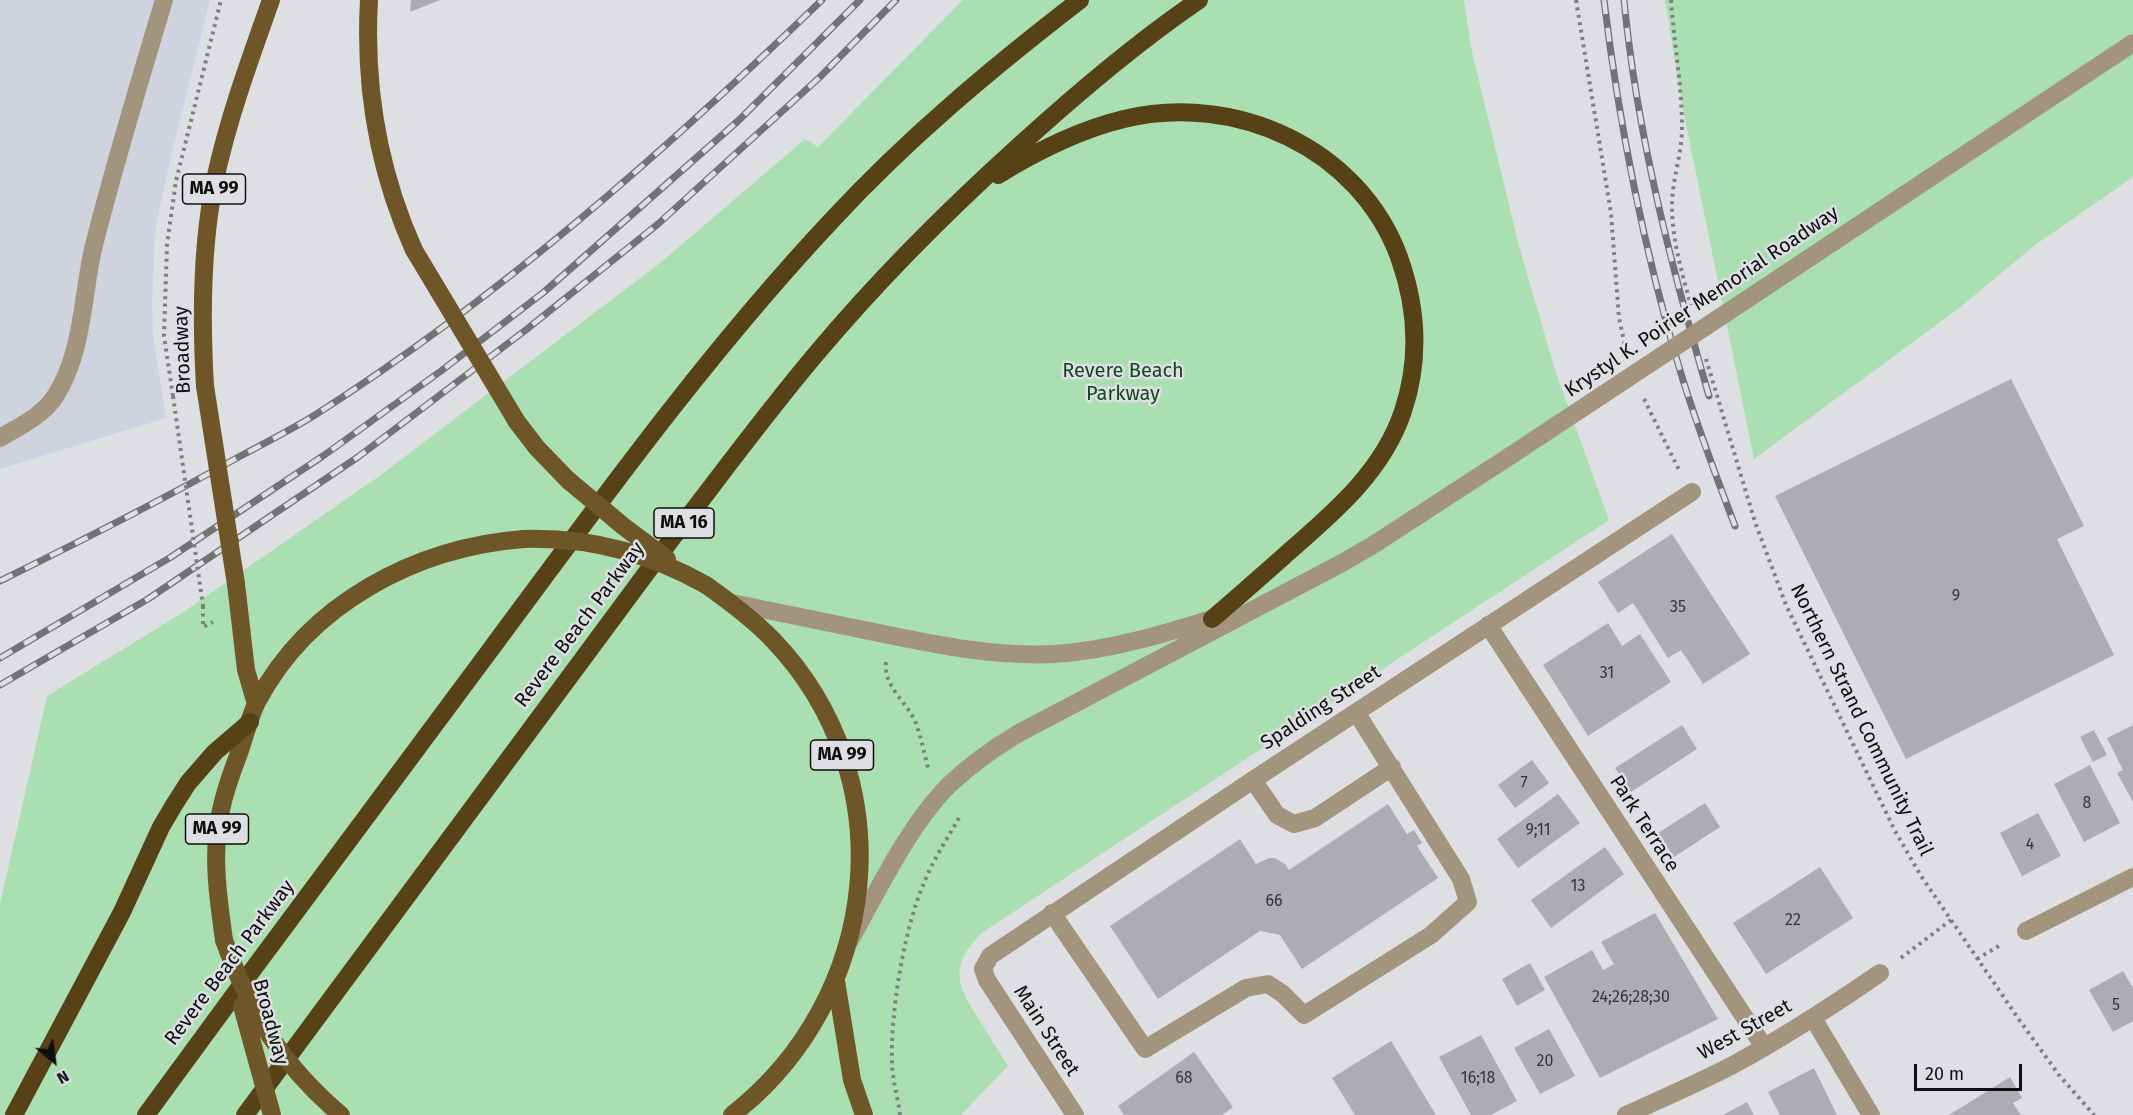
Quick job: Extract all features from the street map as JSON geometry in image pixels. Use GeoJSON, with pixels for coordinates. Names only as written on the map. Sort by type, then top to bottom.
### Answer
{"type":"FeatureCollection","features":[{"type":"Feature","properties":{"kind":"highway","name":"Revere Beach Parkway"},"geometry":{"type":"LineString","coordinates":[[146,1115],[550,570],[707,364],[749,313],[836,216],[922,131],[1022,45],[1080,0]]}},
{"type":"Feature","properties":{"kind":"highway","name":"Revere Beach Parkway"},"geometry":{"type":"LineString","coordinates":[[245,1115],[747,440],[816,354],[858,305],[948,212],[1035,131],[1092,82],[1199,0]]}},
{"type":"Feature","properties":{"kind":"highway"},"geometry":{"type":"LineString","coordinates":[[948,212],[1008,169],[1068,137],[1126,118],[1181,113],[1208,115],[1257,125],[1301,144],[1336,167],[1377,213],[1396,249],[1412,307],[1415,349],[1409,391],[1403,412],[1373,469],[1346,500],[1212,619]]}},
{"type":"Feature","properties":{"kind":"highway"},"geometry":{"type":"LineString","coordinates":[[14,1115],[122,912],[161,827],[188,783],[215,752],[250,722]]}},
{"type":"Feature","properties":{"kind":"main road","name":"Broadway"},"geometry":{"type":"LineString","coordinates":[[256,704],[246,670],[236,584],[205,386],[203,306],[208,234],[215,181],[230,121],[271,0]]}},
{"type":"Feature","properties":{"kind":"main road","name":"MA 99"},"geometry":{"type":"LineString","coordinates":[[369,0],[369,77],[374,125],[390,189],[414,250],[517,422],[537,448],[568,480],[623,526],[732,603],[774,640],[793,664],[823,711],[845,763],[857,819],[860,863],[856,908],[836,981],[817,1019],[792,1056],[768,1083],[732,1115]]}},
{"type":"Feature","properties":{"kind":"main road"},"geometry":{"type":"LineString","coordinates":[[250,722],[256,704],[287,659],[305,638],[336,610],[377,582],[401,569],[450,551],[491,542],[524,539],[583,541],[618,548],[659,562],[706,585]]}},
{"type":"Feature","properties":{"kind":"main road","name":"MA 99"},"geometry":{"type":"LineString","coordinates":[[224,940],[217,885],[218,827],[223,801],[250,722]]}},
{"type":"Feature","properties":{"kind":"main road","name":"Broadway"},"geometry":{"type":"LineString","coordinates":[[224,940],[272,1115]]}},
{"type":"Feature","properties":{"kind":"main road"},"geometry":{"type":"LineString","coordinates":[[224,940],[243,991],[272,1042],[304,1081],[341,1115]]}},
{"type":"Feature","properties":{"kind":"main road"},"geometry":{"type":"LineString","coordinates":[[836,981],[852,1080],[864,1115]]}},
{"type":"Feature","properties":{"kind":"street"},"geometry":{"type":"LineString","coordinates":[[0,438],[31,420],[54,399],[68,372],[78,336],[91,261],[112,173],[164,0]]}},
{"type":"Feature","properties":{"kind":"street","name":"Krystyl K. Poirier Memorial Roadway"},"geometry":{"type":"LineString","coordinates":[[848,943],[914,830],[947,787],[974,764],[1019,733],[1291,591],[1373,545],[2133,44]]}},
{"type":"Feature","properties":{"kind":"street","name":"Spalding Street"},"geometry":{"type":"LineString","coordinates":[[983,969],[986,960],[994,951],[1692,492]]}},
{"type":"Feature","properties":{"kind":"street","name":"Krystyl K. Poirier Memorial Roadway"},"geometry":{"type":"LineString","coordinates":[[732,603],[928,644],[1016,654],[1055,654],[1101,647],[1172,631],[1291,591]]}},
{"type":"Feature","properties":{"kind":"street","name":"Park Terrace"},"geometry":{"type":"LineString","coordinates":[[1488,625],[1764,1047]]}},
{"type":"Feature","properties":{"kind":"street"},"geometry":{"type":"LineString","coordinates":[[1052,913],[1145,1050],[1246,988],[1268,984],[1283,994],[1304,1015],[1431,935],[1468,902],[1461,879],[1356,712]]}},
{"type":"Feature","properties":{"kind":"street"},"geometry":{"type":"LineString","coordinates":[[1253,780],[1277,815],[1294,824],[1315,818],[1392,767]]}},
{"type":"Feature","properties":{"kind":"street"},"geometry":{"type":"LineString","coordinates":[[2026,932],[2133,877]]}},
{"type":"Feature","properties":{"kind":"street","name":"Main Street"},"geometry":{"type":"LineString","coordinates":[[983,969],[990,986],[1075,1115]]}},
{"type":"Feature","properties":{"kind":"street","name":"West Street"},"geometry":{"type":"LineString","coordinates":[[1626,1115],[1703,1080],[1764,1047],[1813,1018],[1880,972]]}},
{"type":"Feature","properties":{"kind":"street"},"geometry":{"type":"LineString","coordinates":[[1813,1018],[1871,1115]]}},
{"type":"Feature","properties":{"kind":"path"},"geometry":{"type":"LineString","coordinates":[[1576,0],[1611,213],[1618,318],[1627,352]]}},
{"type":"Feature","properties":{"kind":"path"},"geometry":{"type":"LineString","coordinates":[[1671,0],[1682,105],[1682,132],[1672,204],[1680,263],[1692,311]]}},
{"type":"Feature","properties":{"kind":"path","name":"Northern Strand Community Trail"},"geometry":{"type":"LineString","coordinates":[[1705,356],[1755,522],[1786,605],[1895,831],[1951,920],[2034,1042],[2094,1115]]}},
{"type":"Feature","properties":{"kind":"path"},"geometry":{"type":"LineString","coordinates":[[1640,391],[1651,417],[1692,492]]}},
{"type":"Feature","properties":{"kind":"path"},"geometry":{"type":"LineString","coordinates":[[173,396],[203,606],[202,627]]}},
{"type":"Feature","properties":{"kind":"path"},"geometry":{"type":"LineString","coordinates":[[886,662],[886,673],[891,687],[916,724],[931,778]]}},
{"type":"Feature","properties":{"kind":"path"},"geometry":{"type":"LineString","coordinates":[[900,1115],[892,1067],[892,1051],[897,996],[905,950],[923,884],[955,825]]}},
{"type":"Feature","properties":{"kind":"path"},"geometry":{"type":"LineString","coordinates":[[1880,972],[1951,920]]}},
{"type":"Feature","properties":{"kind":"shaded area"},"geometry":{"type":"Polygon","coordinates":[[[0,0],[210,0],[155,231],[153,336],[166,418],[0,469],[0,0]]]}},
{"type":"Feature","properties":{"kind":"green space","name":"Revere Beach Parkway"},"geometry":{"type":"Polygon","coordinates":[[[963,0],[1464,0],[1472,52],[1519,246],[1555,370],[1609,520],[983,932],[965,954],[961,964],[961,984],[970,1006],[1008,1066],[961,1115],[0,1115],[0,904],[47,696],[182,613],[378,477],[660,263],[805,139],[818,147],[963,0]]]}},
{"type":"Feature","properties":{"kind":"green space"},"geometry":{"type":"Polygon","coordinates":[[[1665,0],[2133,0],[2133,177],[2035,245],[1958,309],[1754,459],[1682,104],[1665,0]]]}},
{"type":"Feature","properties":{"kind":"building"},"geometry":{"type":"Polygon","coordinates":[[[411,0],[440,0],[410,12],[411,0]]]}},
{"type":"Feature","properties":{"kind":"building"},"geometry":{"type":"Polygon","coordinates":[[[2011,379],[2084,526],[2057,539],[2114,655],[1906,759],[1775,496],[2011,379]]]}},
{"type":"Feature","properties":{"kind":"building"},"geometry":{"type":"Polygon","coordinates":[[[1672,534],[1750,654],[1703,684],[1681,650],[1668,658],[1633,603],[1618,613],[1598,582],[1672,534]]]}},
{"type":"Feature","properties":{"kind":"building"},"geometry":{"type":"Polygon","coordinates":[[[1608,623],[1622,646],[1640,634],[1671,682],[1588,736],[1543,665],[1608,623]]]}},
{"type":"Feature","properties":{"kind":"building"},"geometry":{"type":"Polygon","coordinates":[[[1682,725],[1697,749],[1631,792],[1615,768],[1682,725]]]}},
{"type":"Feature","properties":{"kind":"building"},"geometry":{"type":"Polygon","coordinates":[[[2133,725],[2133,802],[2117,773],[2123,770],[2107,738],[2133,725]]]}},
{"type":"Feature","properties":{"kind":"building"},"geometry":{"type":"Polygon","coordinates":[[[2094,730],[2107,755],[2093,762],[2080,737],[2094,730]]]}},
{"type":"Feature","properties":{"kind":"building"},"geometry":{"type":"Polygon","coordinates":[[[1532,760],[1549,783],[1515,808],[1498,785],[1532,760]]]}},
{"type":"Feature","properties":{"kind":"building"},"geometry":{"type":"Polygon","coordinates":[[[2090,765],[2120,823],[2084,842],[2054,784],[2090,765]]]}},
{"type":"Feature","properties":{"kind":"building"},"geometry":{"type":"Polygon","coordinates":[[[1558,794],[1580,823],[1518,868],[1497,839],[1558,794]]]}},
{"type":"Feature","properties":{"kind":"building"},"geometry":{"type":"Polygon","coordinates":[[[1705,803],[1720,827],[1674,857],[1658,833],[1705,803]]]}},
{"type":"Feature","properties":{"kind":"building"},"geometry":{"type":"Polygon","coordinates":[[[1388,804],[1407,834],[1414,830],[1422,843],[1417,846],[1438,878],[1302,969],[1280,935],[1260,931],[1158,999],[1110,926],[1240,839],[1256,864],[1269,858],[1275,858],[1285,864],[1289,870],[1388,804]]]}},
{"type":"Feature","properties":{"kind":"building"},"geometry":{"type":"Polygon","coordinates":[[[2038,813],[2061,856],[2022,876],[2000,833],[2038,813]]]}},
{"type":"Feature","properties":{"kind":"building"},"geometry":{"type":"Polygon","coordinates":[[[1605,847],[1624,874],[1551,928],[1531,900],[1605,847]]]}},
{"type":"Feature","properties":{"kind":"building"},"geometry":{"type":"Polygon","coordinates":[[[1820,867],[1853,918],[1766,974],[1733,923],[1820,867]]]}},
{"type":"Feature","properties":{"kind":"building"},"geometry":{"type":"Polygon","coordinates":[[[1655,913],[1718,1019],[1600,1078],[1544,977],[1592,950],[1603,970],[1614,964],[1601,942],[1655,913]]]}},
{"type":"Feature","properties":{"kind":"building"},"geometry":{"type":"Polygon","coordinates":[[[1530,963],[1545,990],[1517,1006],[1502,979],[1530,963]]]}},
{"type":"Feature","properties":{"kind":"building"},"geometry":{"type":"Polygon","coordinates":[[[2123,971],[2133,988],[2133,1021],[2113,1032],[2089,990],[2123,971]]]}},
{"type":"Feature","properties":{"kind":"building"},"geometry":{"type":"Polygon","coordinates":[[[1549,1029],[1575,1076],[1540,1094],[1514,1048],[1549,1029]]]}},
{"type":"Feature","properties":{"kind":"building"},"geometry":{"type":"Polygon","coordinates":[[[1481,1035],[1517,1101],[1491,1115],[1471,1115],[1439,1057],[1481,1035]]]}},
{"type":"Feature","properties":{"kind":"building"},"geometry":{"type":"Polygon","coordinates":[[[1391,1041],[1436,1115],[1355,1115],[1332,1078],[1391,1041]]]}},
{"type":"Feature","properties":{"kind":"building"},"geometry":{"type":"Polygon","coordinates":[[[1194,1052],[1233,1107],[1222,1115],[1124,1115],[1118,1106],[1194,1052]]]}},
{"type":"Feature","properties":{"kind":"building"},"geometry":{"type":"Polygon","coordinates":[[[1814,1068],[1837,1115],[1780,1115],[1768,1092],[1814,1068]]]}},
{"type":"Feature","properties":{"kind":"building"},"geometry":{"type":"Polygon","coordinates":[[[2010,1077],[2022,1098],[2013,1103],[2021,1115],[1949,1115],[2010,1077]]]}},
{"type":"Feature","properties":{"kind":"building"},"geometry":{"type":"Polygon","coordinates":[[[1747,1102],[1754,1115],[1723,1115],[1747,1102]]]}},
{"type":"Feature","properties":{"kind":"railway"},"geometry":{"type":"LineString","coordinates":[[0,581],[89,537],[285,432],[383,370],[450,322],[579,220],[702,112],[822,0]]}},
{"type":"Feature","properties":{"kind":"railway"},"geometry":{"type":"LineString","coordinates":[[0,658],[171,557],[323,456],[441,371],[544,292],[738,121],[860,0]]}},
{"type":"Feature","properties":{"kind":"railway"},"geometry":{"type":"LineString","coordinates":[[0,685],[148,599],[358,457],[527,329],[658,224],[820,77],[896,0]]}},
{"type":"Feature","properties":{"kind":"railway"},"geometry":{"type":"LineString","coordinates":[[1604,0],[1625,139],[1654,276],[1685,387],[1735,526]]}},
{"type":"Feature","properties":{"kind":"railway"},"geometry":{"type":"LineString","coordinates":[[1624,0],[1637,100],[1657,200],[1709,396]]}}]}
